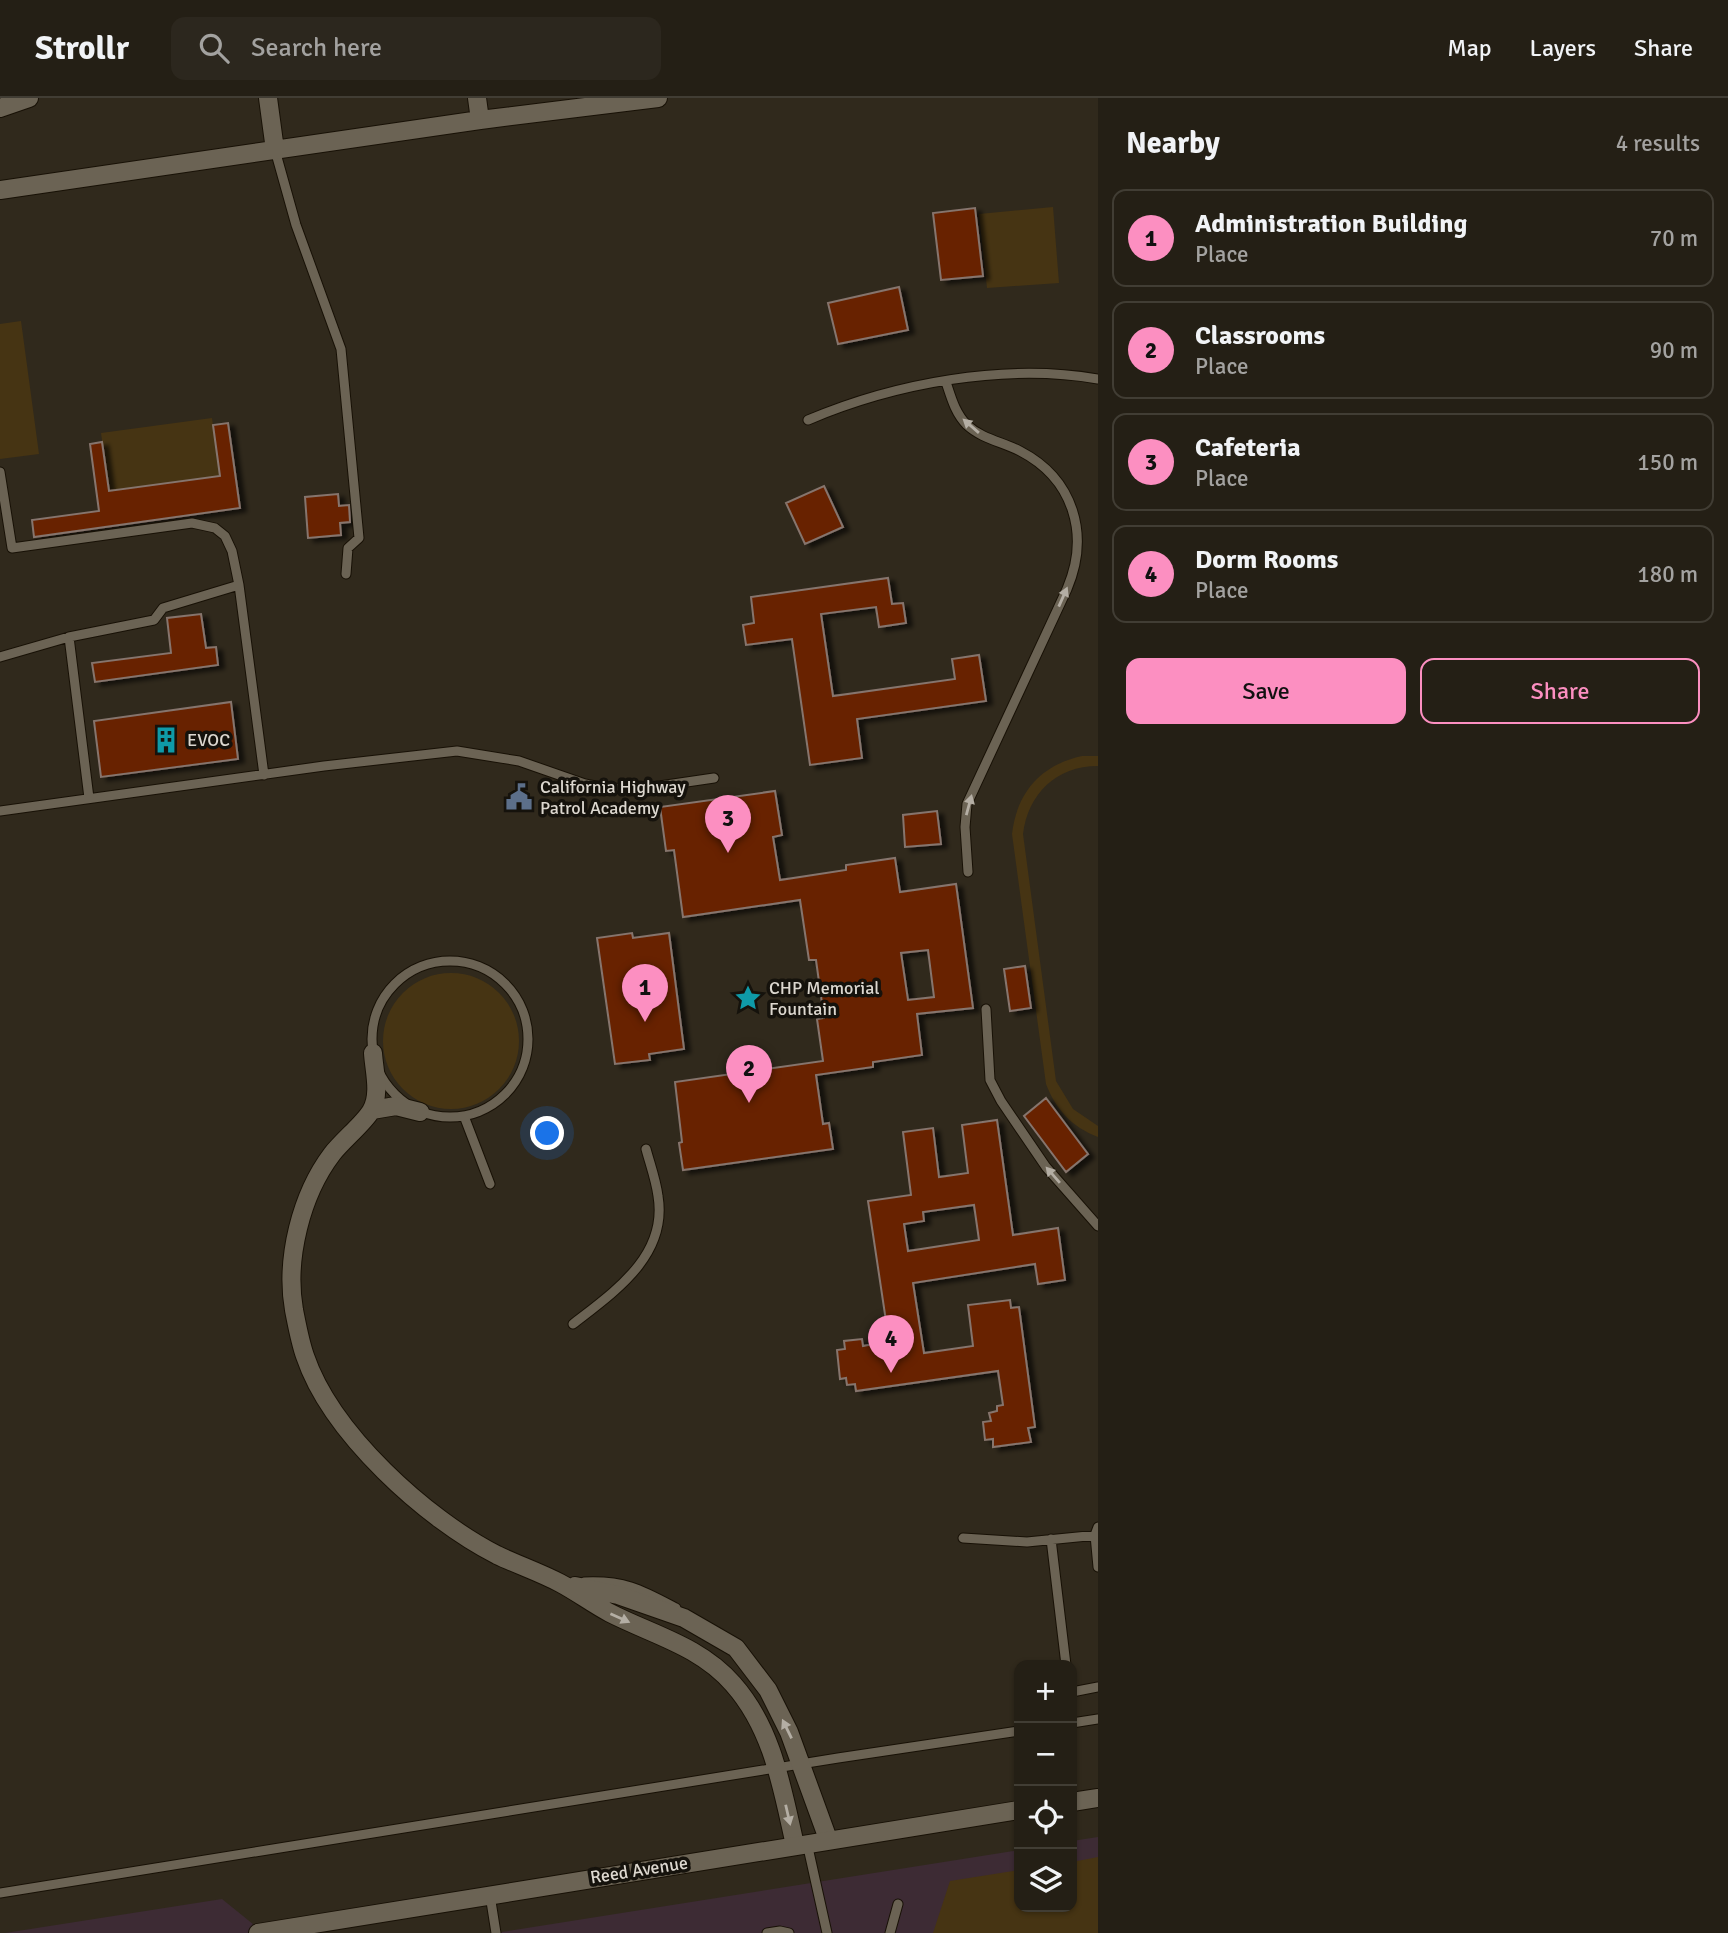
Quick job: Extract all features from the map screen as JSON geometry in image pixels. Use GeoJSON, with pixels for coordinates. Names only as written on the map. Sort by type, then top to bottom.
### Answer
{"type":"FeatureCollection","features":[{"type":"Feature","properties":{"kind":"street"},"geometry":{"type":"LineString","coordinates":[[0,108],[29,98]]}},
{"type":"Feature","properties":{"kind":"street"},"geometry":{"type":"LineString","coordinates":[[268,98],[275,150]]}},
{"type":"Feature","properties":{"kind":"street"},"geometry":{"type":"LineString","coordinates":[[477,98],[480,120]]}},
{"type":"Feature","properties":{"kind":"street"},"geometry":{"type":"LineString","coordinates":[[0,190],[480,120],[658,98]]}},
{"type":"Feature","properties":{"kind":"street"},"geometry":{"type":"LineString","coordinates":[[373,1053],[376,1089],[372,1110],[331,1155],[312,1189],[300,1222],[292,1265],[294,1310],[306,1358],[327,1401],[354,1438],[404,1490],[442,1521],[495,1554],[561,1583],[608,1612],[702,1655],[732,1683],[749,1704],[767,1737],[801,1844]]}},
{"type":"Feature","properties":{"kind":"street"},"geometry":{"type":"LineString","coordinates":[[372,1110],[396,1106],[420,1112]]}},
{"type":"Feature","properties":{"kind":"street"},"geometry":{"type":"LineString","coordinates":[[561,1583],[618,1594],[684,1618],[736,1648],[768,1690],[789,1732],[828,1839]]}},
{"type":"Feature","properties":{"kind":"street"},"geometry":{"type":"LineString","coordinates":[[1077,1801],[1098,1798]]}},
{"type":"Feature","properties":{"kind":"street","name":"Reed Avenue"},"geometry":{"type":"LineString","coordinates":[[258,1933],[1014,1811]]}},
{"type":"Feature","properties":{"kind":"lane"},"geometry":{"type":"LineString","coordinates":[[275,150],[296,225],[341,349],[359,538],[348,548],[346,574]]}},
{"type":"Feature","properties":{"kind":"lane"},"geometry":{"type":"LineString","coordinates":[[808,420],[873,396],[946,382],[1037,373],[1098,379]]}},
{"type":"Feature","properties":{"kind":"lane"},"geometry":{"type":"LineString","coordinates":[[946,382],[955,407],[968,426],[983,436],[1019,450],[1039,462],[1062,487],[1076,524],[1079,549],[1075,569],[967,804],[965,827],[968,872]]}},
{"type":"Feature","properties":{"kind":"lane"},"geometry":{"type":"LineString","coordinates":[[0,471],[3,514],[12,548],[192,523],[215,528],[225,536],[232,551],[239,585],[264,775]]}},
{"type":"Feature","properties":{"kind":"lane"},"geometry":{"type":"LineString","coordinates":[[0,657],[69,637],[154,620],[163,608],[239,585]]}},
{"type":"Feature","properties":{"kind":"lane"},"geometry":{"type":"LineString","coordinates":[[69,637],[89,798]]}},
{"type":"Feature","properties":{"kind":"lane"},"geometry":{"type":"LineString","coordinates":[[0,811],[457,751],[519,761],[586,784],[606,788],[639,789],[714,778]]}},
{"type":"Feature","properties":{"kind":"lane"},"geometry":{"type":"LineString","coordinates":[[456,962],[483,969],[495,976],[506,985],[522,1008],[528,1035],[527,1050],[519,1076],[502,1098],[464,1116],[442,1117],[420,1112],[403,1102],[378,1072],[373,1053],[372,1028],[380,1003],[387,992],[406,975],[429,964],[456,962]]}},
{"type":"Feature","properties":{"kind":"lane"},"geometry":{"type":"LineString","coordinates":[[986,1009],[990,1080],[1000,1101],[1031,1147],[1098,1226]]}},
{"type":"Feature","properties":{"kind":"lane"},"geometry":{"type":"LineString","coordinates":[[464,1116],[490,1184]]}},
{"type":"Feature","properties":{"kind":"lane"},"geometry":{"type":"LineString","coordinates":[[573,1324],[625,1282],[652,1247],[657,1233],[659,1198],[646,1149]]}},
{"type":"Feature","properties":{"kind":"lane"},"geometry":{"type":"LineString","coordinates":[[963,1538],[1027,1542],[1097,1532],[1098,1567]]}},
{"type":"Feature","properties":{"kind":"lane"},"geometry":{"type":"LineString","coordinates":[[1051,1539],[1065,1660]]}},
{"type":"Feature","properties":{"kind":"lane"},"geometry":{"type":"LineString","coordinates":[[1077,1691],[1098,1687]]}},
{"type":"Feature","properties":{"kind":"lane"},"geometry":{"type":"LineString","coordinates":[[1077,1722],[1098,1719]]}},
{"type":"Feature","properties":{"kind":"lane"},"geometry":{"type":"LineString","coordinates":[[0,1893],[1014,1732]]}},
{"type":"Feature","properties":{"kind":"lane"},"geometry":{"type":"LineString","coordinates":[[801,1844],[827,1933]]}},
{"type":"Feature","properties":{"kind":"lane"},"geometry":{"type":"LineString","coordinates":[[490,1895],[496,1933]]}},
{"type":"Feature","properties":{"kind":"lane"},"geometry":{"type":"LineString","coordinates":[[890,1933],[898,1904]]}},
{"type":"Feature","properties":{"kind":"lane"},"geometry":{"type":"LineString","coordinates":[[767,1933],[789,1933]]}},
{"type":"Feature","properties":{"kind":"shaded area"},"geometry":{"type":"Polygon","coordinates":[[[1053,207],[1059,283],[987,288],[979,214],[1053,207]]]}},
{"type":"Feature","properties":{"kind":"shaded area"},"geometry":{"type":"Polygon","coordinates":[[[21,321],[39,454],[0,459],[0,324],[21,321]]]}},
{"type":"Feature","properties":{"kind":"shaded area"},"geometry":{"type":"Polygon","coordinates":[[[212,418],[220,476],[109,491],[101,433],[212,418]]]}},
{"type":"Feature","properties":{"kind":"shaded area"},"geometry":{"type":"Polygon","coordinates":[[[1082,756],[1098,756],[1098,766],[1069,771],[1047,785],[1031,806],[1023,834],[1056,1081],[1073,1109],[1098,1126],[1098,1137],[1080,1128],[1066,1116],[1046,1084],[1012,834],[1019,805],[1034,783],[1054,766],[1082,756]]]}},
{"type":"Feature","properties":{"kind":"shaded area"},"geometry":{"type":"Polygon","coordinates":[[[451,973],[477,978],[499,993],[514,1015],[519,1041],[514,1067],[499,1089],[477,1104],[451,1109],[425,1104],[403,1089],[388,1067],[383,1041],[388,1015],[403,993],[425,978],[451,973]]]}},
{"type":"Feature","properties":{"kind":"shaded area"},"geometry":{"type":"Polygon","coordinates":[[[1098,1837],[1098,1933],[496,1933],[1014,1851],[1014,1912],[1077,1912],[1077,1840],[1098,1837]]]}},
{"type":"Feature","properties":{"kind":"shaded area"},"geometry":{"type":"Polygon","coordinates":[[[1098,1857],[1098,1933],[933,1933],[950,1881],[1014,1871],[1014,1912],[1077,1912],[1077,1861],[1098,1857]]]}},
{"type":"Feature","properties":{"kind":"shaded area"},"geometry":{"type":"Polygon","coordinates":[[[222,1899],[264,1933],[5,1933],[222,1899]]]}},
{"type":"Feature","properties":{"kind":"building"},"geometry":{"type":"Polygon","coordinates":[[[975,208],[983,276],[941,280],[933,213],[975,208]]]}},
{"type":"Feature","properties":{"kind":"building"},"geometry":{"type":"Polygon","coordinates":[[[899,287],[908,330],[838,344],[828,303],[899,287]]]}},
{"type":"Feature","properties":{"kind":"building"},"geometry":{"type":"Polygon","coordinates":[[[228,423],[240,508],[34,537],[32,520],[99,511],[90,444],[102,442],[109,491],[220,476],[213,425],[228,423]]]}},
{"type":"Feature","properties":{"kind":"building"},"geometry":{"type":"Polygon","coordinates":[[[824,486],[843,527],[805,544],[786,503],[824,486]]]}},
{"type":"Feature","properties":{"kind":"building"},"geometry":{"type":"Polygon","coordinates":[[[338,494],[339,506],[349,505],[350,522],[340,523],[341,535],[308,538],[305,497],[338,494]]]}},
{"type":"Feature","properties":{"kind":"building"},"geometry":{"type":"Polygon","coordinates":[[[888,578],[892,604],[903,603],[906,623],[879,627],[876,607],[821,614],[833,696],[955,679],[952,659],[979,655],[986,701],[857,719],[862,758],[810,765],[792,639],[746,645],[743,625],[754,623],[751,597],[888,578]]]}},
{"type":"Feature","properties":{"kind":"building"},"geometry":{"type":"Polygon","coordinates":[[[201,614],[206,648],[216,647],[218,665],[95,682],[92,663],[171,653],[167,618],[201,614]]]}},
{"type":"Feature","properties":{"kind":"building","name":"EVOC"},"geometry":{"type":"Polygon","coordinates":[[[231,702],[238,759],[101,777],[94,721],[231,702]]]}},
{"type":"Feature","properties":{"kind":"building"},"geometry":{"type":"Polygon","coordinates":[[[775,791],[782,835],[773,837],[780,880],[846,870],[846,865],[895,858],[900,892],[956,884],[973,1008],[917,1014],[922,1055],[873,1062],[873,1067],[816,1075],[823,1124],[829,1123],[833,1149],[683,1170],[675,1082],[823,1061],[817,1019],[824,1018],[816,960],[809,960],[800,900],[683,917],[674,850],[666,851],[660,807],[775,791]],[[928,950],[901,953],[908,1000],[934,997],[928,950]]]}},
{"type":"Feature","properties":{"kind":"building"},"geometry":{"type":"Polygon","coordinates":[[[937,811],[941,844],[905,847],[903,815],[937,811]]]}},
{"type":"Feature","properties":{"kind":"building"},"geometry":{"type":"Polygon","coordinates":[[[632,933],[633,938],[669,933],[684,1049],[649,1054],[650,1060],[615,1064],[597,938],[632,933]]]}},
{"type":"Feature","properties":{"kind":"building"},"geometry":{"type":"Polygon","coordinates":[[[1025,966],[1031,1008],[1010,1011],[1004,969],[1025,966]]]}},
{"type":"Feature","properties":{"kind":"building"},"geometry":{"type":"Polygon","coordinates":[[[1046,1098],[1088,1154],[1066,1172],[1024,1116],[1046,1098]]]}},
{"type":"Feature","properties":{"kind":"building"},"geometry":{"type":"Polygon","coordinates":[[[997,1120],[1013,1235],[1058,1228],[1065,1280],[1038,1284],[1035,1264],[913,1283],[924,1353],[973,1346],[968,1305],[1010,1300],[1011,1308],[1019,1307],[1035,1427],[1028,1428],[1031,1442],[993,1447],[993,1439],[985,1440],[983,1422],[991,1421],[989,1413],[997,1411],[997,1406],[1003,1405],[998,1371],[856,1391],[855,1384],[847,1385],[846,1378],[840,1379],[837,1350],[845,1349],[844,1341],[862,1339],[863,1346],[889,1341],[868,1201],[911,1195],[903,1132],[933,1128],[939,1177],[968,1173],[962,1125],[997,1120]],[[974,1205],[923,1212],[924,1221],[904,1224],[908,1251],[979,1240],[974,1205]]]}},
{"type":"Feature","properties":{"kind":"place","name":"EVOC"},"geometry":{"type":"Point","coordinates":[166,740]}},
{"type":"Feature","properties":{"kind":"place","name":"California Highway Patrol Academy"},"geometry":{"type":"Point","coordinates":[519,797]}},
{"type":"Feature","properties":{"kind":"place","name":"Cafeteria"},"geometry":{"type":"Point","coordinates":[728,853]}},
{"type":"Feature","properties":{"kind":"place","name":"CHP Memorial Fountain"},"geometry":{"type":"Point","coordinates":[748,998]}},
{"type":"Feature","properties":{"kind":"place","name":"Administration Building"},"geometry":{"type":"Point","coordinates":[645,1022]}},
{"type":"Feature","properties":{"kind":"place","name":"Classrooms"},"geometry":{"type":"Point","coordinates":[749,1103]}},
{"type":"Feature","properties":{"kind":"place","name":"Dorm Rooms"},"geometry":{"type":"Point","coordinates":[891,1373]}}]}
